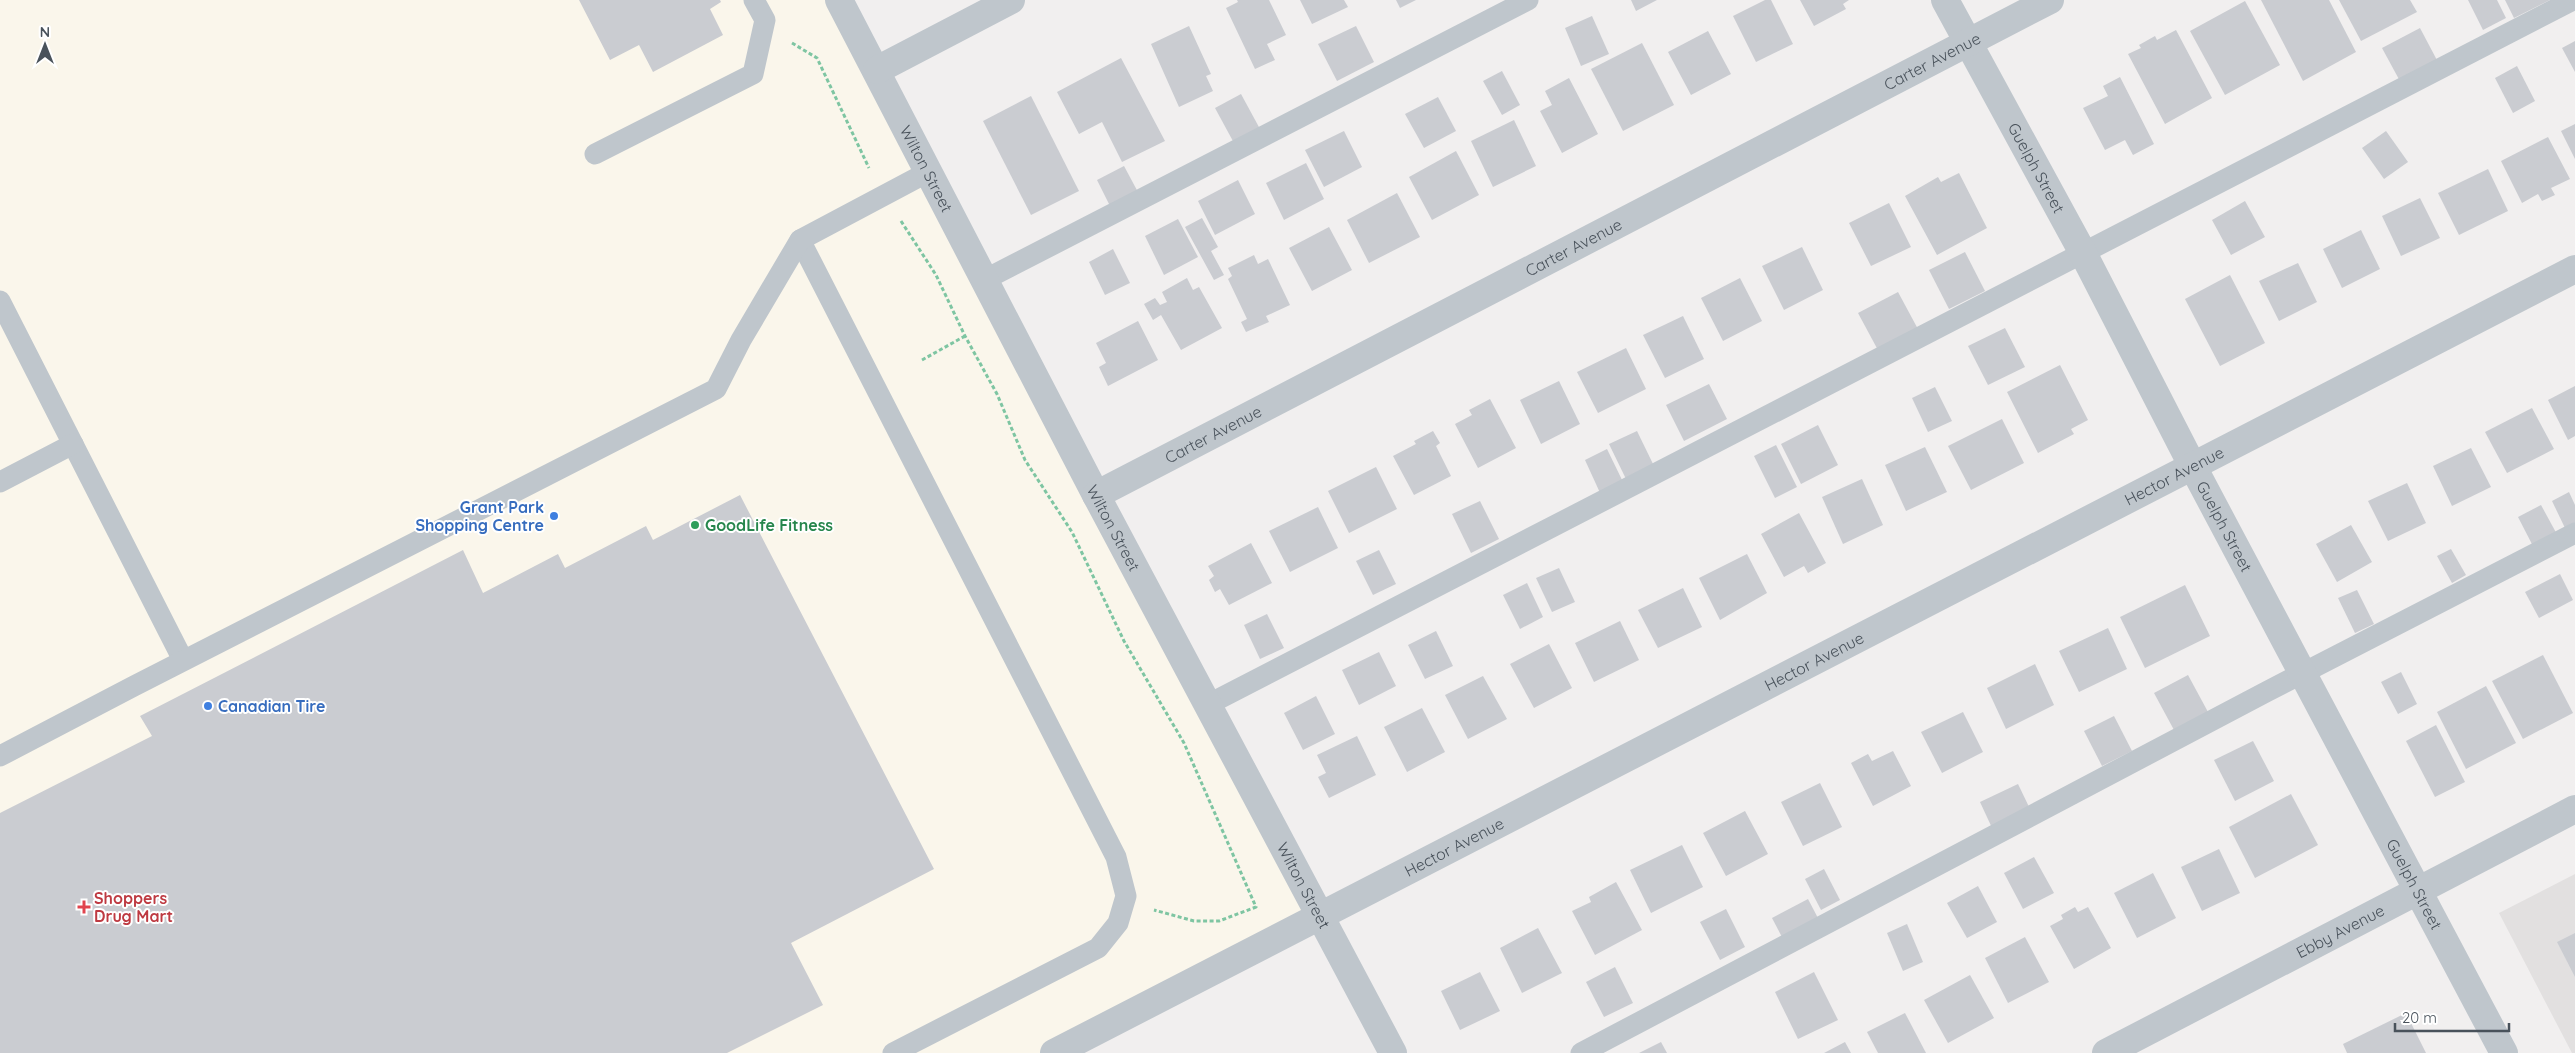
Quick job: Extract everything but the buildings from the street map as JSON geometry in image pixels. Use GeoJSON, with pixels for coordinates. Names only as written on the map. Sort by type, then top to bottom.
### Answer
{"type":"FeatureCollection","features":[{"type":"Feature","properties":{"kind":"street","name":"Wilton Street"},"geometry":{"type":"LineString","coordinates":[[839,0],[1096,495],[1209,704],[1318,916],[1393,1053]]}},
{"type":"Feature","properties":{"kind":"street"},"geometry":{"type":"LineString","coordinates":[[877,70],[1011,0]]}},
{"type":"Feature","properties":{"kind":"street","name":"Guelph Street"},"geometry":{"type":"LineString","coordinates":[[1945,0],[2083,253],[2192,465],[2304,672],[2417,892],[2504,1053]]}},
{"type":"Feature","properties":{"kind":"street","name":"Carter Avenue"},"geometry":{"type":"LineString","coordinates":[[1096,495],[2050,0]]}},
{"type":"Feature","properties":{"kind":"street","name":"Hector Avenue"},"geometry":{"type":"LineString","coordinates":[[1054,1053],[2575,269]]}},
{"type":"Feature","properties":{"kind":"street","name":"Ebby Avenue"},"geometry":{"type":"LineString","coordinates":[[2106,1053],[2575,809]]}},
{"type":"Feature","properties":{"kind":"lane"},"geometry":{"type":"LineString","coordinates":[[595,154],[753,74],[765,20],[754,0]]}},
{"type":"Feature","properties":{"kind":"lane"},"geometry":{"type":"LineString","coordinates":[[984,280],[1528,0]]}},
{"type":"Feature","properties":{"kind":"lane"},"geometry":{"type":"LineString","coordinates":[[1209,704],[2573,0]]}},
{"type":"Feature","properties":{"kind":"lane"},"geometry":{"type":"LineString","coordinates":[[0,756],[184,660],[716,389],[746,332],[800,240],[928,172]]}},
{"type":"Feature","properties":{"kind":"lane"},"geometry":{"type":"LineString","coordinates":[[800,240],[1116,857],[1126,896],[1118,923],[1098,948],[893,1053]]}},
{"type":"Feature","properties":{"kind":"lane"},"geometry":{"type":"LineString","coordinates":[[0,301],[184,660]]}},
{"type":"Feature","properties":{"kind":"lane"},"geometry":{"type":"LineString","coordinates":[[0,482],[73,444]]}},
{"type":"Feature","properties":{"kind":"lane"},"geometry":{"type":"LineString","coordinates":[[1581,1053],[2304,672],[2575,533]]}},
{"type":"Feature","properties":{"kind":"path"},"geometry":{"type":"LineString","coordinates":[[765,20],[791,43],[817,58],[860,150],[884,195],[936,275],[965,336],[997,394],[1025,460],[1072,532],[1124,641],[1184,743],[1256,907],[1219,920],[1194,921],[1124,902]]}},
{"type":"Feature","properties":{"kind":"path"},"geometry":{"type":"LineString","coordinates":[[922,360],[965,336]]}},
{"type":"Feature","properties":{"kind":"shaded area","name":"Grant Park Shopping Centre"},"geometry":{"type":"Polygon","coordinates":[[[0,0],[839,0],[1318,915],[1054,1053],[0,1053],[0,0]]]}},
{"type":"Feature","properties":{"kind":"shaded area"},"geometry":{"type":"Polygon","coordinates":[[[2575,874],[2575,1053],[2572,1053],[2499,913],[2575,874]]]}},
{"type":"Feature","properties":{"kind":"place","name":"Grant Park Shopping Centre"},"geometry":{"type":"Point","coordinates":[554,516]}},
{"type":"Feature","properties":{"kind":"place","name":"GoodLife Fitness"},"geometry":{"type":"Point","coordinates":[695,525]}},
{"type":"Feature","properties":{"kind":"place","name":"Canadian Tire"},"geometry":{"type":"Point","coordinates":[208,706]}},
{"type":"Feature","properties":{"kind":"place","name":"Shoppers Drug Mart"},"geometry":{"type":"Point","coordinates":[84,907]}}]}
